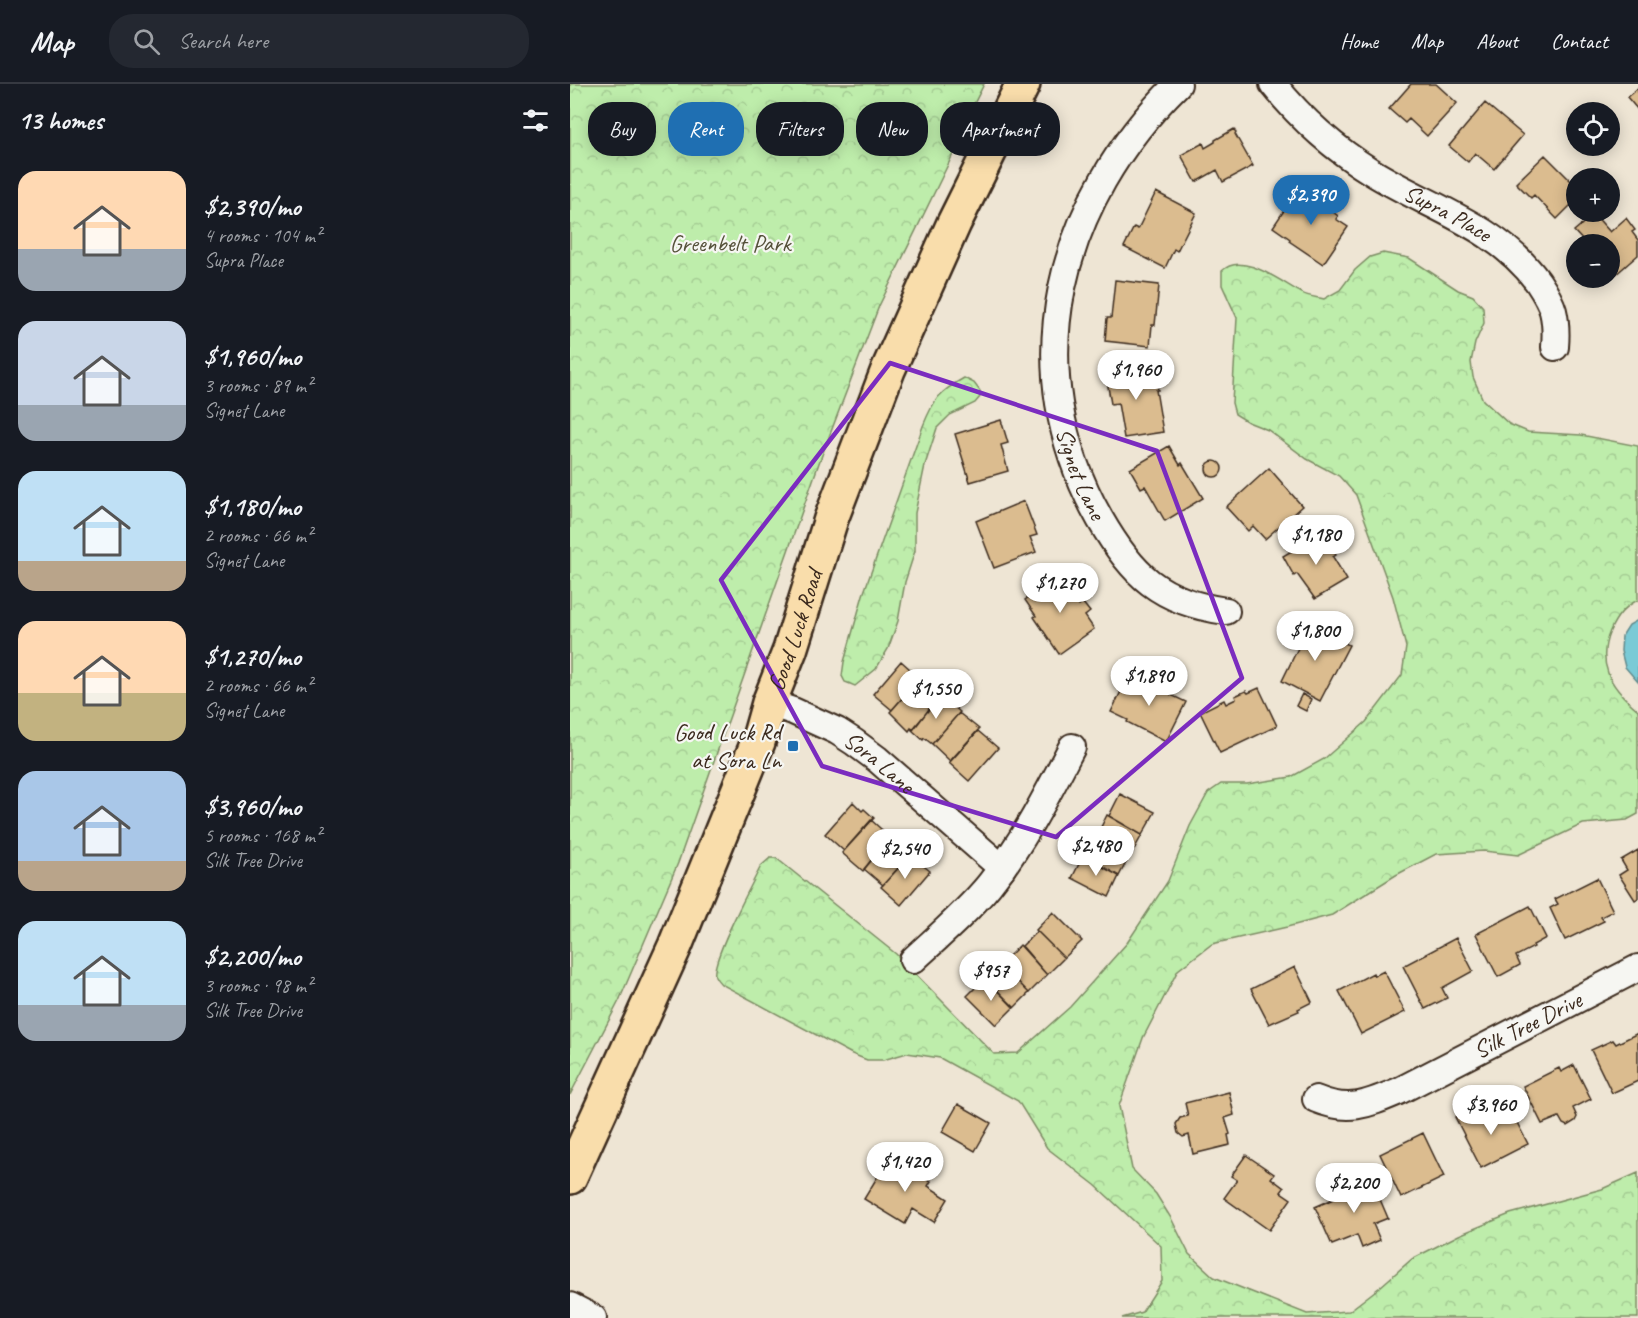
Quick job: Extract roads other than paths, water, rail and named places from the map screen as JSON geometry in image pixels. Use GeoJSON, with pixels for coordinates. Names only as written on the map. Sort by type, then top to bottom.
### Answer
{"type":"FeatureCollection","features":[{"type":"Feature","properties":{"kind":"main road","name":"Good Luck Road"},"geometry":{"type":"LineString","coordinates":[[570,1177],[675,946],[758,742],[831,519],[888,370],[954,223],[1023,84]]}},
{"type":"Feature","properties":{"kind":"street","name":"Signet Lane"},"geometry":{"type":"LineString","coordinates":[[1178,84],[1137,129],[1094,198],[1077,234],[1065,271],[1058,307],[1055,349],[1058,400],[1066,440],[1078,474],[1113,541],[1133,568],[1156,588],[1180,601],[1203,608],[1226,611]]}},
{"type":"Feature","properties":{"kind":"street","name":"Supra Place"},"geometry":{"type":"LineString","coordinates":[[1273,84],[1306,121],[1343,153],[1373,173],[1450,212],[1478,229],[1520,261],[1544,291],[1553,308],[1556,324],[1555,347]]}},
{"type":"Feature","properties":{"kind":"street","name":"Sora Lane"},"geometry":{"type":"LineString","coordinates":[[769,703],[837,731],[854,742],[878,759],[1002,868]]}},
{"type":"Feature","properties":{"kind":"street"},"geometry":{"type":"LineString","coordinates":[[914,960],[980,895],[1002,868],[1025,834],[1072,747]]}},
{"type":"Feature","properties":{"kind":"street","name":"Silk Tree Drive"},"geometry":{"type":"LineString","coordinates":[[1316,1099],[1331,1105],[1349,1107],[1370,1103],[1399,1091],[1638,968]]}},
{"type":"Feature","properties":{"kind":"street"},"geometry":{"type":"LineString","coordinates":[[570,1306],[593,1318]]}},
{"type":"Feature","properties":{"kind":"water"},"geometry":{"type":"Polygon","coordinates":[[[1638,620],[1638,682],[1625,667],[1621,651],[1622,636],[1629,625],[1638,620]]]}},
{"type":"Feature","properties":{"kind":"place","name":"Good Luck Rd at Sora Ln"},"geometry":{"type":"Point","coordinates":[793,746]}},
{"type":"Feature","properties":{"kind":"park label","name":"Greenbelt Park"},"geometry":{"type":"Point","coordinates":[730,243]}}]}
